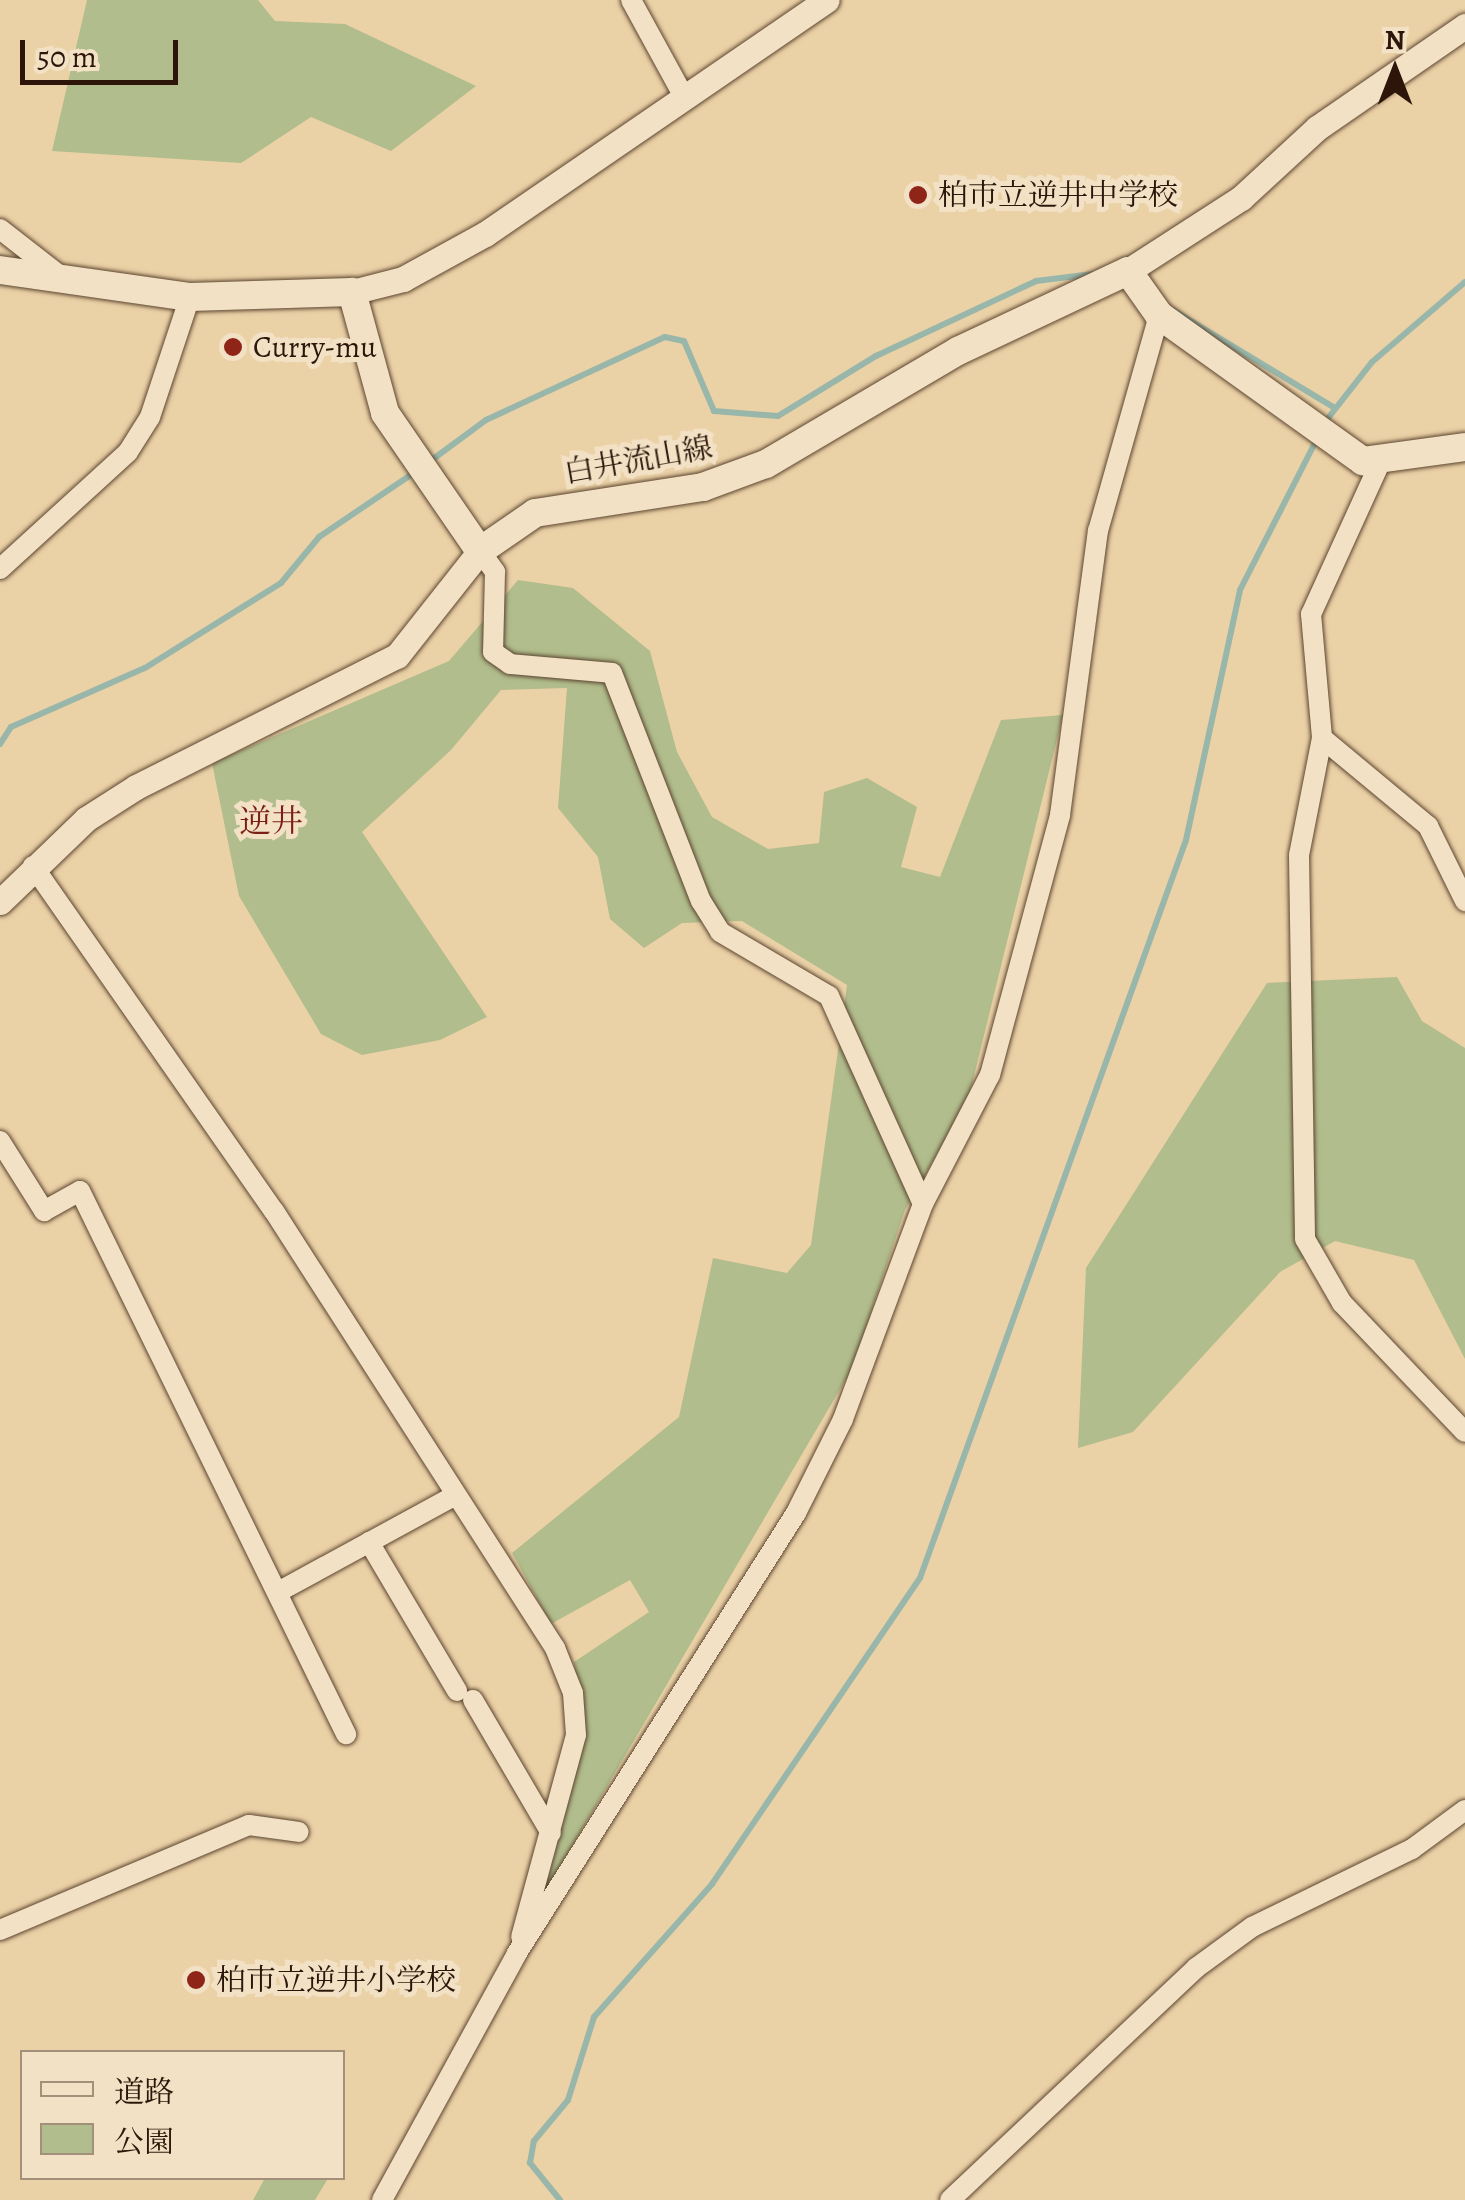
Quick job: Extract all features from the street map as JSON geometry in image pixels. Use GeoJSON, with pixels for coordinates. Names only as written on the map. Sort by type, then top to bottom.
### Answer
{"type":"FeatureCollection","features":[{"type":"Feature","properties":{"kind":"main road"},"geometry":{"type":"LineString","coordinates":[[0,270],[55,272],[190,297],[352,292],[385,413],[480,551]]}},
{"type":"Feature","properties":{"kind":"main road"},"geometry":{"type":"LineString","coordinates":[[1128,271],[1159,314],[1379,465],[1465,447]]}},
{"type":"Feature","properties":{"kind":"main road","name":"白井流山線"},"geometry":{"type":"LineString","coordinates":[[480,551],[535,514],[703,486],[766,464],[958,351],[1128,271]]}},
{"type":"Feature","properties":{"kind":"street"},"geometry":{"type":"LineString","coordinates":[[656,0],[635,7],[684,97]]}},
{"type":"Feature","properties":{"kind":"street"},"geometry":{"type":"LineString","coordinates":[[352,292],[442,261],[827,0]]}},
{"type":"Feature","properties":{"kind":"street"},"geometry":{"type":"LineString","coordinates":[[1128,271],[1240,198],[1316,128],[1465,26]]}},
{"type":"Feature","properties":{"kind":"street"},"geometry":{"type":"LineString","coordinates":[[0,229],[55,272]]}},
{"type":"Feature","properties":{"kind":"street"},"geometry":{"type":"LineString","coordinates":[[0,569],[128,452],[150,417],[190,297]]}},
{"type":"Feature","properties":{"kind":"street"},"geometry":{"type":"LineString","coordinates":[[382,2200],[517,1953],[796,1513],[842,1419],[923,1204],[990,1075],[1060,815],[1098,531],[1159,314]]}},
{"type":"Feature","properties":{"kind":"street"},"geometry":{"type":"LineString","coordinates":[[1379,465],[1311,614],[1322,738],[1299,855],[1304,1239],[1342,1304],[1465,1432]]}},
{"type":"Feature","properties":{"kind":"street"},"geometry":{"type":"LineString","coordinates":[[0,902],[33,866],[136,788],[397,656],[480,551],[495,572],[494,652],[510,664],[612,673],[701,901],[720,932],[829,996],[923,1204]]}},
{"type":"Feature","properties":{"kind":"street"},"geometry":{"type":"LineString","coordinates":[[1322,738],[1428,826],[1465,901]]}},
{"type":"Feature","properties":{"kind":"street"},"geometry":{"type":"LineString","coordinates":[[33,866],[274,1211],[555,1648],[573,1693],[576,1735],[517,1953]]}},
{"type":"Feature","properties":{"kind":"street"},"geometry":{"type":"LineString","coordinates":[[0,1142],[44,1212],[80,1191],[346,1734]]}},
{"type":"Feature","properties":{"kind":"street"},"geometry":{"type":"LineString","coordinates":[[278,1592],[454,1496]]}},
{"type":"Feature","properties":{"kind":"street"},"geometry":{"type":"LineString","coordinates":[[369,1542],[551,1833]]}},
{"type":"Feature","properties":{"kind":"street"},"geometry":{"type":"LineString","coordinates":[[950,2200],[1196,1968],[1252,1927],[1360,1877],[1465,1810]]}},
{"type":"Feature","properties":{"kind":"street"},"geometry":{"type":"LineString","coordinates":[[0,1930],[248,1824],[299,1832]]}},
{"type":"Feature","properties":{"kind":"green space"},"geometry":{"type":"Polygon","coordinates":[[[87,0],[258,0],[275,21],[345,24],[476,86],[391,151],[311,117],[241,163],[52,151],[87,0]]]}},
{"type":"Feature","properties":{"kind":"green space"},"geometry":{"type":"Polygon","coordinates":[[[518,580],[573,588],[650,651],[677,752],[712,817],[768,849],[819,843],[824,792],[867,778],[917,807],[901,867],[940,877],[1001,720],[1063,715],[968,1100],[905,1210],[852,1369],[538,1904],[585,1739],[574,1662],[649,1612],[630,1580],[551,1624],[512,1553],[679,1417],[713,1258],[787,1273],[811,1245],[847,985],[742,921],[682,923],[644,948],[610,919],[598,857],[558,808],[567,688],[501,690],[451,750],[362,832],[487,1017],[440,1040],[362,1055],[321,1034],[239,896],[212,763],[449,661],[518,580]]]}},
{"type":"Feature","properties":{"kind":"green space"},"geometry":{"type":"Polygon","coordinates":[[[1397,977],[1422,1021],[1465,1048],[1465,1359],[1414,1260],[1335,1241],[1280,1272],[1133,1432],[1078,1448],[1086,1268],[1267,983],[1397,977]]]}},
{"type":"Feature","properties":{"kind":"green space"},"geometry":{"type":"Polygon","coordinates":[[[264,2180],[327,2180],[315,2200],[253,2200],[264,2180]]]}},
{"type":"Feature","properties":{"kind":"waterway"},"geometry":{"type":"LineString","coordinates":[[429,462],[486,420],[665,337],[684,341],[714,411],[778,416],[876,356],[1036,281],[1093,274]]}},
{"type":"Feature","properties":{"kind":"waterway"},"geometry":{"type":"LineString","coordinates":[[1325,422],[1372,362],[1465,282]]}},
{"type":"Feature","properties":{"kind":"waterway"},"geometry":{"type":"LineString","coordinates":[[1173,310],[1333,407]]}},
{"type":"Feature","properties":{"kind":"waterway"},"geometry":{"type":"LineString","coordinates":[[560,2200],[530,2163],[534,2141],[568,2100],[594,2017],[712,1884],[920,1578],[1186,840],[1240,590],[1318,437]]}},
{"type":"Feature","properties":{"kind":"waterway"},"geometry":{"type":"LineString","coordinates":[[0,744],[11,727],[145,668],[281,583],[319,537],[415,472]]}},
{"type":"Feature","properties":{"kind":"place","name":"柏市立逆井中学校"},"geometry":{"type":"Point","coordinates":[918,195]}},
{"type":"Feature","properties":{"kind":"place","name":"Curry-mu"},"geometry":{"type":"Point","coordinates":[233,347]}},
{"type":"Feature","properties":{"kind":"place","name":"柏市立逆井小学校"},"geometry":{"type":"Point","coordinates":[196,1980]}},
{"type":"Feature","properties":{"kind":"district","name":"逆井"},"geometry":{"type":"Point","coordinates":[271,821]}}]}
